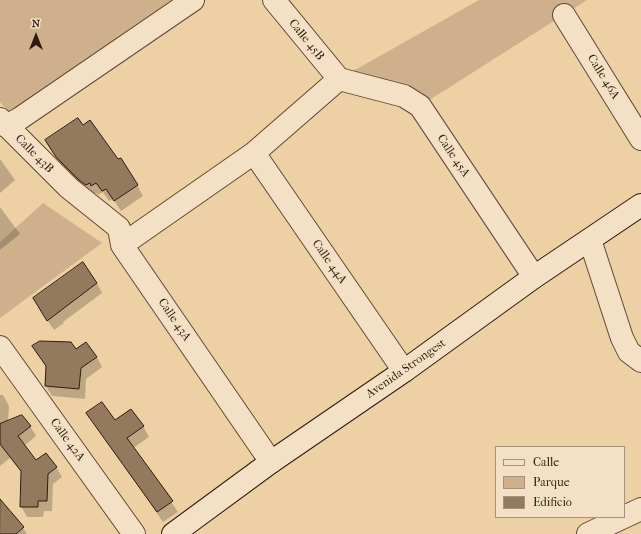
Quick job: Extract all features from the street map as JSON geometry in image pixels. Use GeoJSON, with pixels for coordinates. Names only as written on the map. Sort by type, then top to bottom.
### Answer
{"type":"FeatureCollection","features":[{"type":"Feature","properties":{"kind":"street"},"geometry":{"type":"LineString","coordinates":[[3,123],[19,119],[193,0]]}},
{"type":"Feature","properties":{"kind":"street","name":"Calle 45B"},"geometry":{"type":"LineString","coordinates":[[274,0],[339,79]]}},
{"type":"Feature","properties":{"kind":"street","name":"Calle 46A"},"geometry":{"type":"LineString","coordinates":[[564,15],[641,139]]}},
{"type":"Feature","properties":{"kind":"street"},"geometry":{"type":"LineString","coordinates":[[122,245],[254,153],[339,79]]}},
{"type":"Feature","properties":{"kind":"street","name":"Calle 45A"},"geometry":{"type":"LineString","coordinates":[[339,79],[404,96],[420,106],[534,277]]}},
{"type":"Feature","properties":{"kind":"street","name":"Calle 43B"},"geometry":{"type":"LineString","coordinates":[[3,123],[69,188]]}},
{"type":"Feature","properties":{"kind":"street","name":"Calle 44A"},"geometry":{"type":"LineString","coordinates":[[254,153],[404,371]]}},
{"type":"Feature","properties":{"kind":"street","name":"Calle 43A"},"geometry":{"type":"LineString","coordinates":[[69,188],[120,228],[122,245],[271,462]]}},
{"type":"Feature","properties":{"kind":"street","name":"Avenida Strongest"},"geometry":{"type":"LineString","coordinates":[[174,534],[271,462],[404,371],[534,277],[641,205]]}},
{"type":"Feature","properties":{"kind":"street"},"geometry":{"type":"LineString","coordinates":[[590,240],[622,338],[629,352],[641,361]]}},
{"type":"Feature","properties":{"kind":"street","name":"Calle 42A"},"geometry":{"type":"LineString","coordinates":[[0,347],[134,534]]}},
{"type":"Feature","properties":{"kind":"street"},"geometry":{"type":"LineString","coordinates":[[625,517],[641,509]]}},
{"type":"Feature","properties":{"kind":"street"},"geometry":{"type":"LineString","coordinates":[[588,534],[622,518]]}},
{"type":"Feature","properties":{"kind":"green space"},"geometry":{"type":"Polygon","coordinates":[[[0,0],[179,0],[9,113],[0,102],[0,0]]]}},
{"type":"Feature","properties":{"kind":"green space"},"geometry":{"type":"Polygon","coordinates":[[[479,0],[587,0],[420,106],[339,79],[479,0]]]}},
{"type":"Feature","properties":{"kind":"green space"},"geometry":{"type":"Polygon","coordinates":[[[43,203],[102,243],[0,318],[0,242],[43,203]]]}},
{"type":"Feature","properties":{"kind":"building"},"geometry":{"type":"Polygon","coordinates":[[[78,118],[83,125],[90,120],[118,159],[121,158],[138,185],[114,201],[106,189],[102,191],[96,183],[91,186],[90,183],[86,185],[79,180],[56,157],[45,140],[78,118]]]}},
{"type":"Feature","properties":{"kind":"building"},"geometry":{"type":"Polygon","coordinates":[[[83,262],[97,283],[47,321],[33,298],[83,262]]]}},
{"type":"Feature","properties":{"kind":"building"},"geometry":{"type":"Polygon","coordinates":[[[40,341],[71,342],[76,349],[86,342],[97,357],[81,368],[79,389],[45,386],[46,366],[32,346],[40,341]]]}},
{"type":"Feature","properties":{"kind":"building"},"geometry":{"type":"Polygon","coordinates":[[[102,402],[115,420],[131,409],[144,426],[127,438],[173,501],[157,512],[86,413],[102,402]]]}},
{"type":"Feature","properties":{"kind":"building"},"geometry":{"type":"Polygon","coordinates":[[[22,415],[31,426],[18,436],[36,460],[46,453],[57,467],[48,474],[47,501],[38,501],[38,507],[20,507],[21,471],[0,444],[0,424],[22,415]]]}},
{"type":"Feature","properties":{"kind":"building"},"geometry":{"type":"Polygon","coordinates":[[[0,499],[24,527],[16,534],[0,534],[0,499]]]}}]}
